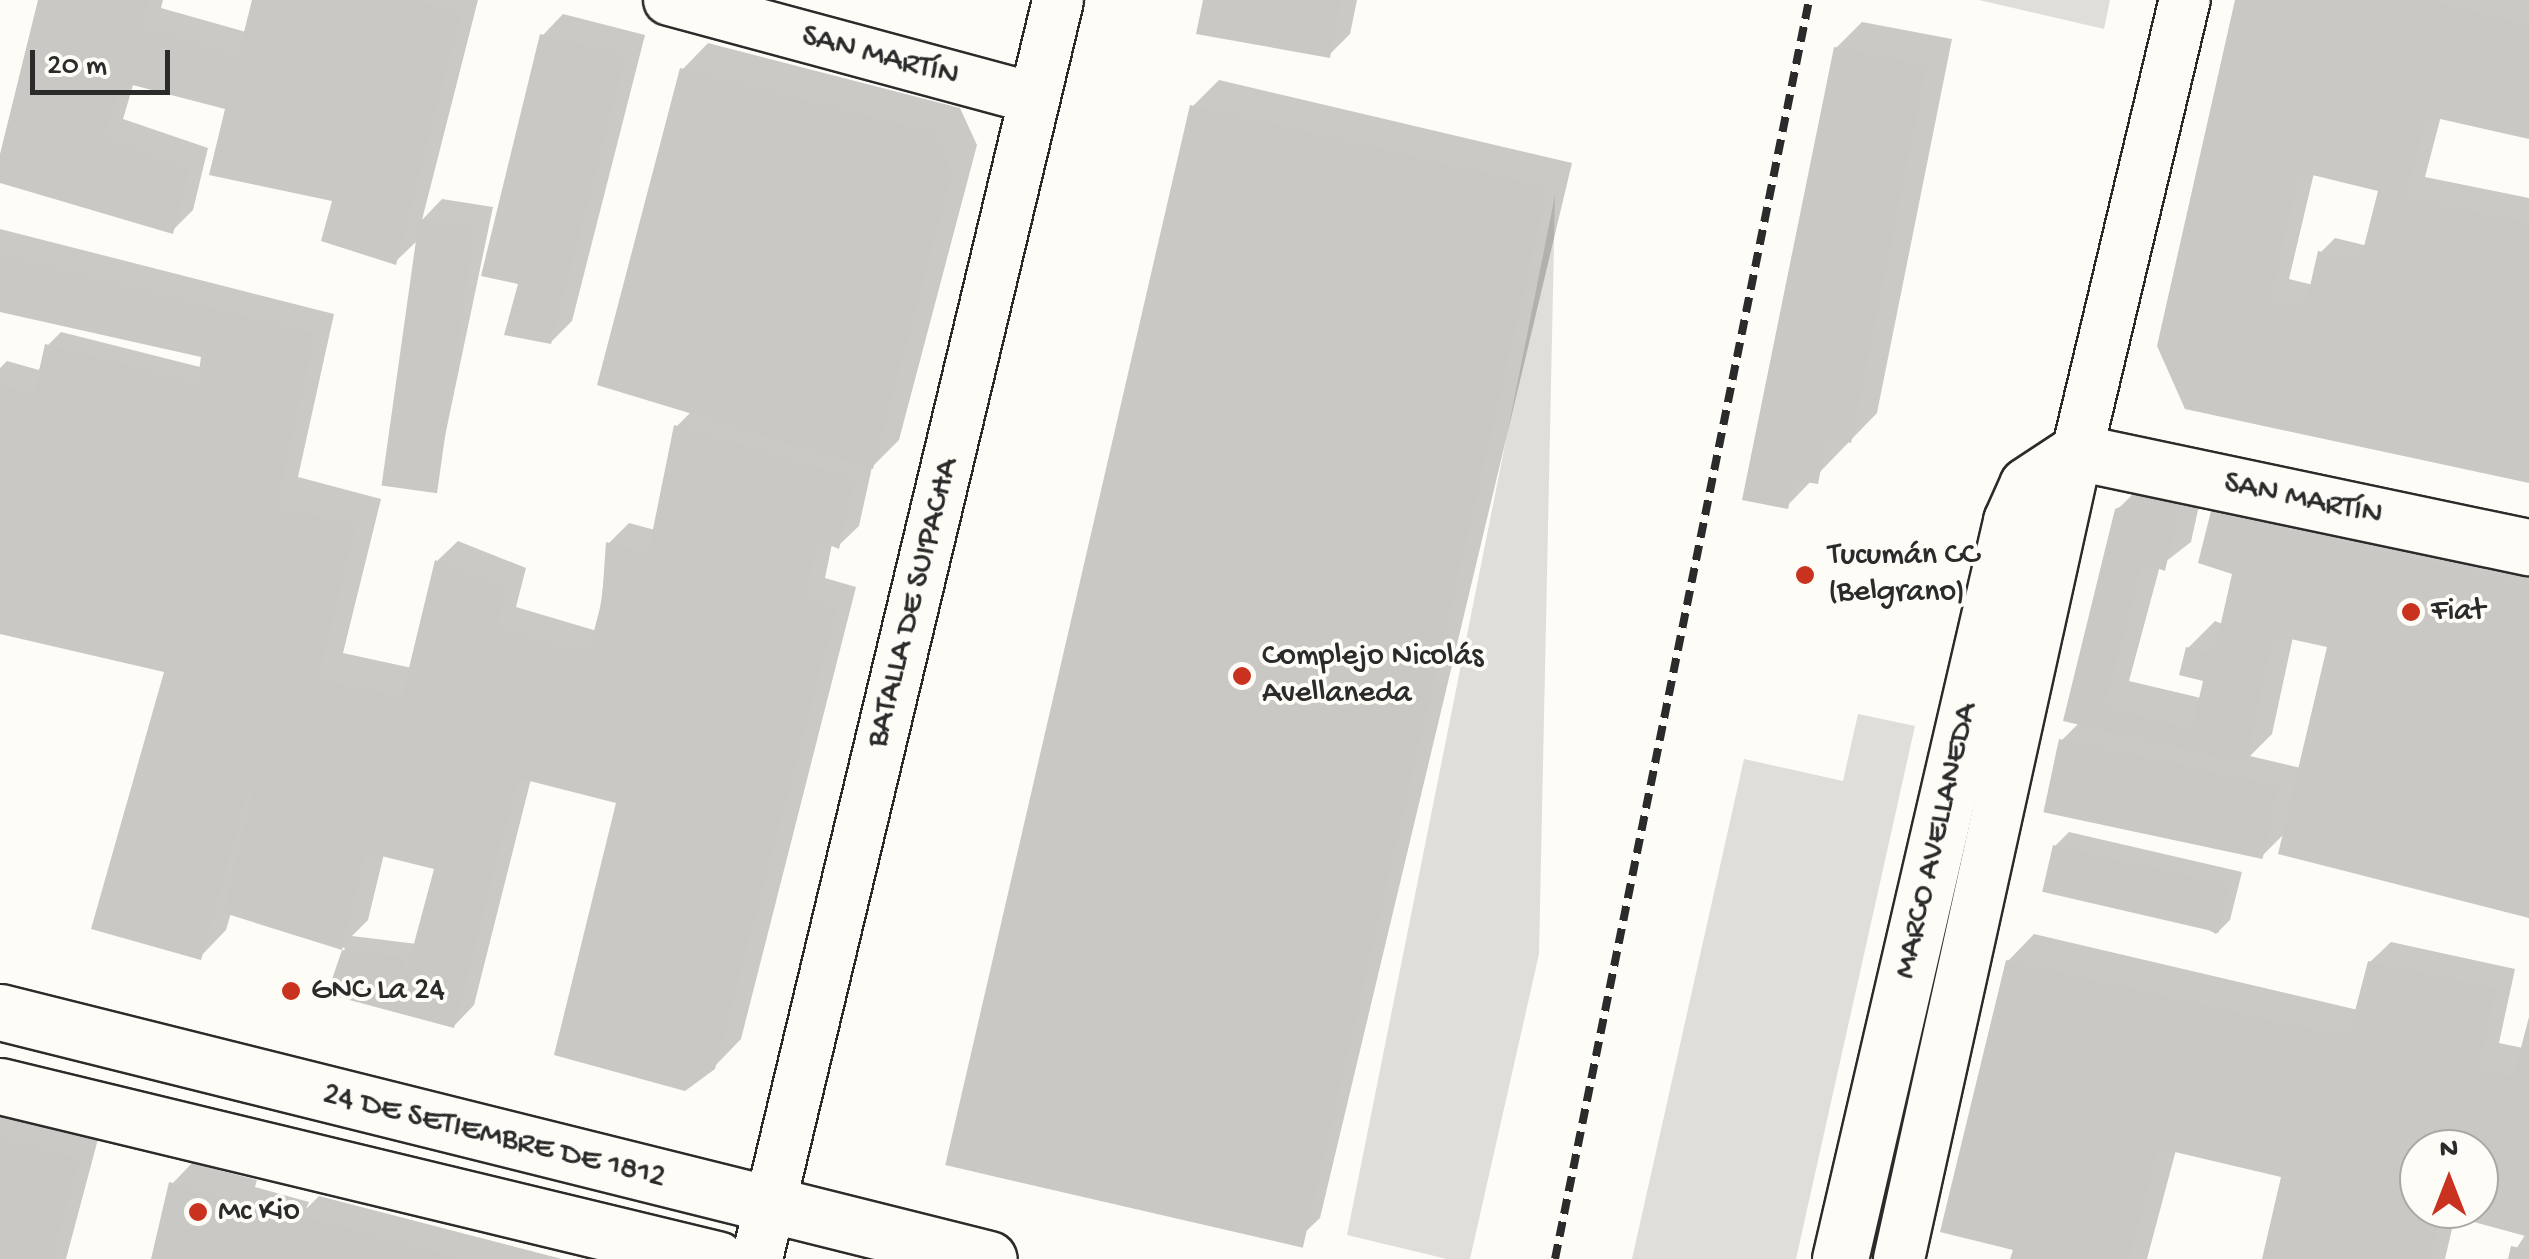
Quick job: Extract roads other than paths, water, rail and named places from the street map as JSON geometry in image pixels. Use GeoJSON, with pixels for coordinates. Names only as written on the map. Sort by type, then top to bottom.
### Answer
{"type":"FeatureCollection","features":[{"type":"Feature","properties":{"kind":"main road","name":"SAN MARTÍN"},"geometry":{"type":"LineString","coordinates":[[2077,452],[2529,548]]}},
{"type":"Feature","properties":{"kind":"main road","name":"MARCO AVELLANEDA"},"geometry":{"type":"LineString","coordinates":[[1840,1259],[2011,521],[2026,485],[2077,452]]}},
{"type":"Feature","properties":{"kind":"main road","name":"24 DE SETIEMBRE DE 1812"},"geometry":{"type":"LineString","coordinates":[[0,1012],[988,1259]]}},
{"type":"Feature","properties":{"kind":"main road","name":"24 DE SETIEMBRE DE 1812"},"geometry":{"type":"LineString","coordinates":[[0,1086],[717,1259]]}},
{"type":"Feature","properties":{"kind":"street","name":"SAN MARTÍN"},"geometry":{"type":"LineString","coordinates":[[668,0],[1034,98]]}},
{"type":"Feature","properties":{"kind":"street","name":"BATALLA DE SUIPACHA"},"geometry":{"type":"LineString","coordinates":[[757,1259],[1058,0]]}},
{"type":"Feature","properties":{"kind":"street","name":"MARCO AVELLANEDA"},"geometry":{"type":"LineString","coordinates":[[1899,1259],[2077,452],[2185,0]]}},
{"type":"Feature","properties":{"kind":"railway"},"geometry":{"type":"LineString","coordinates":[[1555,1259],[1809,0]]}},
{"type":"Feature","properties":{"kind":"place","name":"Tucumán CC (Belgrano)"},"geometry":{"type":"Point","coordinates":[1805,575]}},
{"type":"Feature","properties":{"kind":"place","name":"Fiat"},"geometry":{"type":"Point","coordinates":[2411,612]}},
{"type":"Feature","properties":{"kind":"place","name":"Complejo Nicolás Avellaneda"},"geometry":{"type":"Point","coordinates":[1242,676]}},
{"type":"Feature","properties":{"kind":"place","name":"GNC La 24"},"geometry":{"type":"Point","coordinates":[291,991]}},
{"type":"Feature","properties":{"kind":"place","name":"Mc Kio"},"geometry":{"type":"Point","coordinates":[198,1212]}}]}
